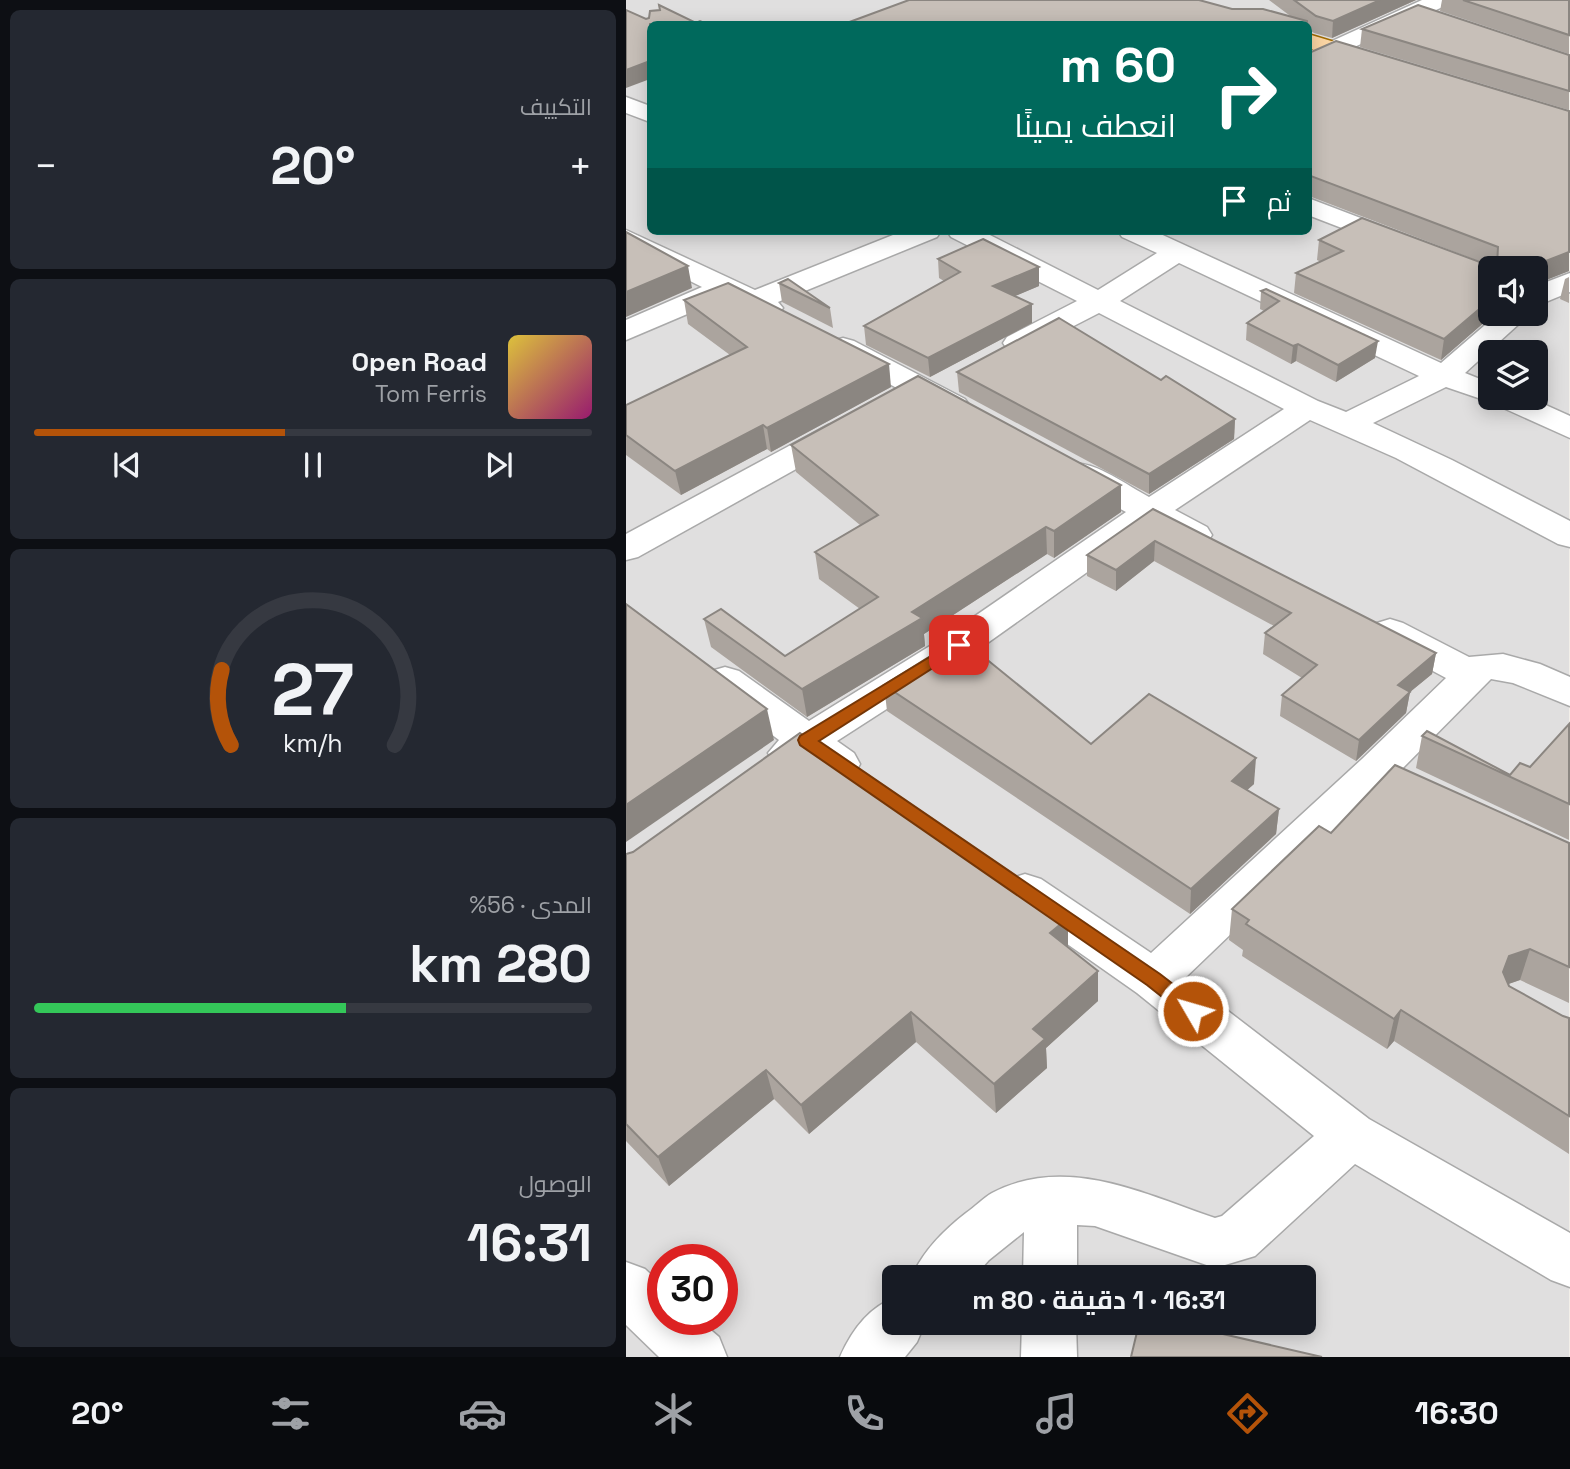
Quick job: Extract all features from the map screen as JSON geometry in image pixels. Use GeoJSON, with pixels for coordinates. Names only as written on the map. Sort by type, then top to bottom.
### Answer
{"type":"FeatureCollection","features":[{"type":"Feature","properties":{"kind":"main road"},"geometry":{"type":"LineString","coordinates":[[1312,42],[1400,69]]}},
{"type":"Feature","properties":{"kind":"street"},"geometry":{"type":"LineString","coordinates":[[1312,59],[1415,12],[1440,10]]}},
{"type":"Feature","properties":{"kind":"street"},"geometry":{"type":"LineString","coordinates":[[1312,208],[1478,272]]}},
{"type":"Feature","properties":{"kind":"street"},"geometry":{"type":"LineString","coordinates":[[754,301],[911,235]]}},
{"type":"Feature","properties":{"kind":"street"},"geometry":{"type":"LineString","coordinates":[[969,235],[1307,408],[1348,423],[1458,475],[1569,536]]}},
{"type":"Feature","properties":{"kind":"street"},"geometry":{"type":"LineString","coordinates":[[1141,235],[1444,376],[1478,389]]}},
{"type":"Feature","properties":{"kind":"street"},"geometry":{"type":"LineString","coordinates":[[626,238],[802,325],[977,418]]}},
{"type":"Feature","properties":{"kind":"street"},"geometry":{"type":"LineString","coordinates":[[996,355],[1098,302],[1177,252]]}},
{"type":"Feature","properties":{"kind":"street"},"geometry":{"type":"LineString","coordinates":[[1548,291],[1569,281]]}},
{"type":"Feature","properties":{"kind":"street"},"geometry":{"type":"LineString","coordinates":[[626,331],[723,288]]}},
{"type":"Feature","properties":{"kind":"street"},"geometry":{"type":"LineString","coordinates":[[1548,301],[1569,309]]}},
{"type":"Feature","properties":{"kind":"street"},"geometry":{"type":"LineString","coordinates":[[1348,423],[1444,376],[1502,326]]}},
{"type":"Feature","properties":{"kind":"street"},"geometry":{"type":"LineString","coordinates":[[626,549],[878,411],[963,374]]}},
{"type":"Feature","properties":{"kind":"street"},"geometry":{"type":"LineString","coordinates":[[762,772],[806,740],[959,645],[1223,461],[1307,408]]}},
{"type":"Feature","properties":{"kind":"street"},"geometry":{"type":"LineString","coordinates":[[1530,410],[1569,428]]}},
{"type":"Feature","properties":{"kind":"street"},"geometry":{"type":"LineString","coordinates":[[1048,456],[1217,547]]}},
{"type":"Feature","properties":{"kind":"street"},"geometry":{"type":"LineString","coordinates":[[1366,619],[1472,675]]}},
{"type":"Feature","properties":{"kind":"street"},"geometry":{"type":"LineString","coordinates":[[690,654],[873,787]]}},
{"type":"Feature","properties":{"kind":"street"},"geometry":{"type":"LineString","coordinates":[[1153,979],[1395,778],[1480,667],[1498,665],[1510,668],[1569,694]]}},
{"type":"Feature","properties":{"kind":"street"},"geometry":{"type":"LineString","coordinates":[[996,872],[1153,979],[1351,1135],[1569,1262]]}},
{"type":"Feature","properties":{"kind":"street"},"geometry":{"type":"LineString","coordinates":[[950,1265],[970,1242],[1010,1211],[1051,1200],[1095,1202],[1215,1243],[1236,1238],[1253,1226],[1351,1135]]}},
{"type":"Feature","properties":{"kind":"street"},"geometry":{"type":"LineString","coordinates":[[1050,1265],[1051,1200]]}},
{"type":"Feature","properties":{"kind":"street"},"geometry":{"type":"LineString","coordinates":[[626,1288],[699,1357]]}},
{"type":"Feature","properties":{"kind":"street"},"geometry":{"type":"LineString","coordinates":[[868,1357],[887,1335]]}},
{"type":"Feature","properties":{"kind":"street"},"geometry":{"type":"LineString","coordinates":[[1049,1335],[1049,1357]]}},
{"type":"Feature","properties":{"kind":"shaded area"},"geometry":{"type":"Polygon","coordinates":[[[626,0],[1569,0],[1569,1357],[626,1357],[626,0]]]}},
{"type":"Feature","properties":{"kind":"building"},"geometry":{"type":"Polygon","coordinates":[[[909,0],[1199,0],[1232,9],[1263,9],[1307,21],[852,21],[909,0]]]}},
{"type":"Feature","properties":{"kind":"building"},"geometry":{"type":"Polygon","coordinates":[[[1294,0],[1380,0],[1333,21],[1316,16],[1294,0]]]}},
{"type":"Feature","properties":{"kind":"building"},"geometry":{"type":"Polygon","coordinates":[[[1463,0],[1569,0],[1569,35],[1463,0]]]}},
{"type":"Feature","properties":{"kind":"building"},"geometry":{"type":"Polygon","coordinates":[[[659,5],[692,21],[647,21],[647,62],[626,70],[626,10],[646,19],[649,18],[650,11],[660,10],[659,5]]]}},
{"type":"Feature","properties":{"kind":"building"},"geometry":{"type":"Polygon","coordinates":[[[1418,5],[1569,55],[1569,91],[1362,29],[1418,5]]]}},
{"type":"Feature","properties":{"kind":"building"},"geometry":{"type":"Polygon","coordinates":[[[1336,41],[1569,111],[1569,252],[1548,260],[1548,256],[1498,256],[1498,247],[1312,176],[1312,52],[1336,41]]]}},
{"type":"Feature","properties":{"kind":"building"},"geometry":{"type":"Polygon","coordinates":[[[1362,218],[1478,261],[1478,310],[1444,339],[1296,273],[1343,251],[1319,240],[1362,218]]]}},
{"type":"Feature","properties":{"kind":"building"},"geometry":{"type":"Polygon","coordinates":[[[626,232],[688,266],[626,292],[626,232]]]}},
{"type":"Feature","properties":{"kind":"building"},"geometry":{"type":"Polygon","coordinates":[[[983,239],[1039,267],[993,286],[1032,304],[928,358],[864,326],[960,272],[938,259],[983,239]]]}},
{"type":"Feature","properties":{"kind":"building"},"geometry":{"type":"Polygon","coordinates":[[[788,279],[830,308],[779,283],[788,279]]]}},
{"type":"Feature","properties":{"kind":"building"},"geometry":{"type":"Polygon","coordinates":[[[728,283],[889,364],[767,428],[763,425],[675,471],[626,435],[626,405],[747,347],[684,300],[728,283]]]}},
{"type":"Feature","properties":{"kind":"building"},"geometry":{"type":"Polygon","coordinates":[[[1266,289],[1378,341],[1338,365],[1298,344],[1293,346],[1247,323],[1279,301],[1261,291],[1266,289]]]}},
{"type":"Feature","properties":{"kind":"building"},"geometry":{"type":"Polygon","coordinates":[[[1059,318],[1161,380],[1166,376],[1235,419],[1149,474],[957,372],[1059,318]]]}},
{"type":"Feature","properties":{"kind":"building"},"geometry":{"type":"Polygon","coordinates":[[[918,376],[1121,485],[1054,531],[1046,527],[912,612],[922,618],[802,689],[704,619],[721,609],[785,656],[878,597],[815,552],[878,515],[791,445],[918,376]]]}},
{"type":"Feature","properties":{"kind":"building"},"geometry":{"type":"Polygon","coordinates":[[[1153,509],[1436,653],[1398,685],[1410,692],[1359,740],[1282,695],[1317,665],[1265,633],[1291,613],[1155,541],[1116,570],[1087,555],[1153,509]]]}},
{"type":"Feature","properties":{"kind":"building"},"geometry":{"type":"Polygon","coordinates":[[[626,604],[767,709],[626,805],[626,604]]]}},
{"type":"Feature","properties":{"kind":"building"},"geometry":{"type":"Polygon","coordinates":[[[958,639],[1091,744],[1149,694],[1256,758],[1232,781],[1279,809],[1191,889],[884,685],[958,639]]]}},
{"type":"Feature","properties":{"kind":"building"},"geometry":{"type":"Polygon","coordinates":[[[1569,724],[1569,804],[1422,736],[1427,731],[1510,775],[1520,763],[1530,767],[1569,724]]]}},
{"type":"Feature","properties":{"kind":"building"},"geometry":{"type":"Polygon","coordinates":[[[800,733],[1068,918],[1050,933],[1098,971],[1033,1029],[1045,1039],[994,1084],[911,1012],[801,1105],[766,1070],[658,1157],[626,1124],[626,854],[633,852],[800,733]]]}},
{"type":"Feature","properties":{"kind":"building"},"geometry":{"type":"Polygon","coordinates":[[[1395,765],[1569,843],[1569,967],[1530,949],[1509,956],[1503,972],[1509,986],[1569,1018],[1569,1116],[1401,1010],[1394,1019],[1246,924],[1249,920],[1232,909],[1319,826],[1331,833],[1395,765]]]}},
{"type":"Feature","properties":{"kind":"building"},"geometry":{"type":"Polygon","coordinates":[[[1136,1335],[1227,1335],[1322,1357],[1131,1357],[1136,1335]]]}},
{"type":"Feature","properties":{"kind":"route"},"geometry":{"type":"LineString","coordinates":[[959,645],[806,740],[1153,979],[1193,1011]]}}]}
